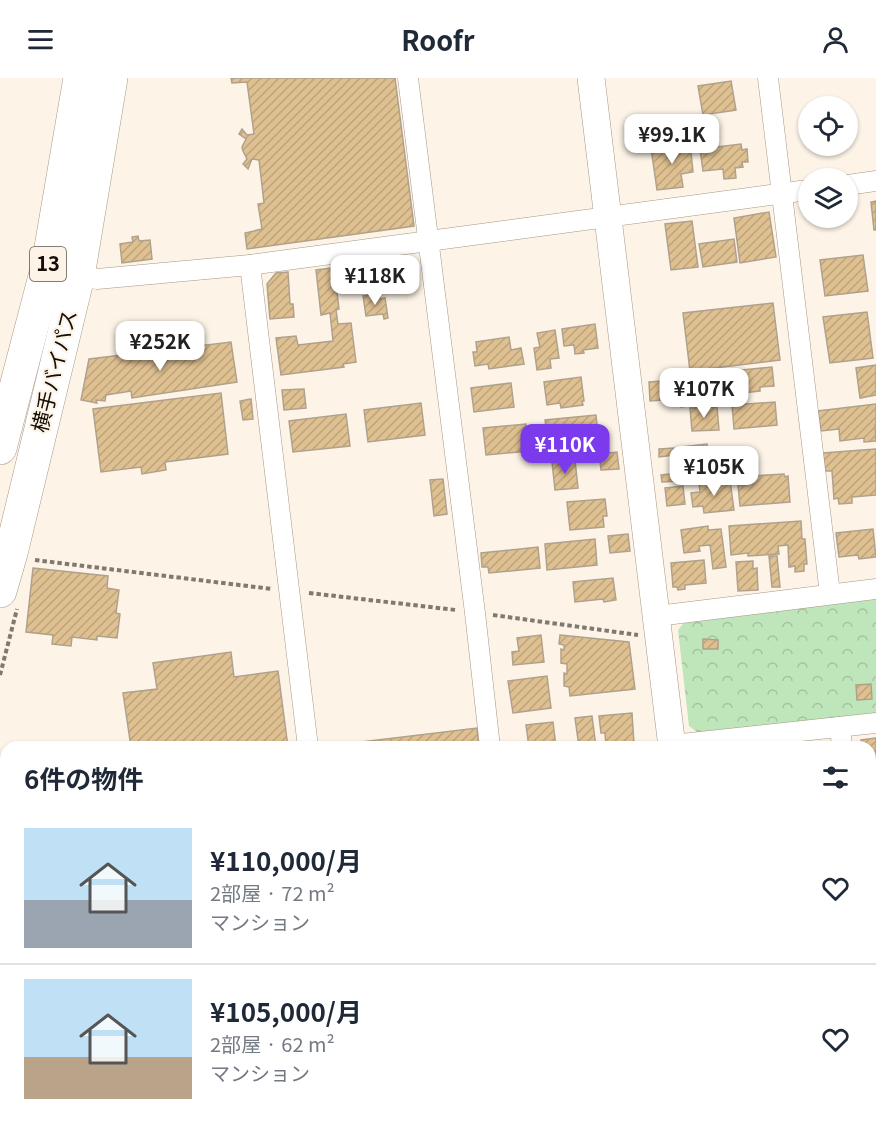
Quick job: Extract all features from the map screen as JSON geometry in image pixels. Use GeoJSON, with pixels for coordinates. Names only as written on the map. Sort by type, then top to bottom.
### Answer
{"type":"FeatureCollection","features":[{"type":"Feature","properties":{"kind":"highway","name":"横手バイパス"},"geometry":{"type":"LineString","coordinates":[[0,448],[48,265],[80,78]]}},
{"type":"Feature","properties":{"kind":"highway","name":"横手バイパス"},"geometry":{"type":"LineString","coordinates":[[0,591],[78,276],[111,78]]}},
{"type":"Feature","properties":{"kind":"street"},"geometry":{"type":"LineString","coordinates":[[408,78],[489,741]]}},
{"type":"Feature","properties":{"kind":"street"},"geometry":{"type":"LineString","coordinates":[[591,78],[671,741]]}},
{"type":"Feature","properties":{"kind":"street"},"geometry":{"type":"LineString","coordinates":[[768,78],[830,594]]}},
{"type":"Feature","properties":{"kind":"street"},"geometry":{"type":"LineString","coordinates":[[858,184],[876,181]]}},
{"type":"Feature","properties":{"kind":"street"},"geometry":{"type":"LineString","coordinates":[[78,276],[97,279],[250,265],[798,192]]}},
{"type":"Feature","properties":{"kind":"street"},"geometry":{"type":"LineString","coordinates":[[250,265],[307,741]]}},
{"type":"Feature","properties":{"kind":"street"},"geometry":{"type":"LineString","coordinates":[[657,616],[876,589]]}},
{"type":"Feature","properties":{"kind":"street"},"geometry":{"type":"LineString","coordinates":[[714,741],[876,723]]}},
{"type":"Feature","properties":{"kind":"street"},"geometry":{"type":"LineString","coordinates":[[840,726],[841,741]]}},
{"type":"Feature","properties":{"kind":"path"},"geometry":{"type":"LineString","coordinates":[[30,559],[290,591]]}},
{"type":"Feature","properties":{"kind":"green space"},"geometry":{"type":"Polygon","coordinates":[[[876,595],[876,713],[701,735],[689,726],[678,630],[687,619],[876,595]]]}},
{"type":"Feature","properties":{"kind":"building"},"geometry":{"type":"Polygon","coordinates":[[[231,78],[395,78],[414,226],[247,249],[245,233],[262,229],[258,204],[264,203],[259,160],[252,159],[248,169],[243,164],[247,159],[242,147],[246,139],[239,134],[242,129],[247,135],[254,134],[247,82],[232,83],[231,78]]]}},
{"type":"Feature","properties":{"kind":"building"},"geometry":{"type":"Polygon","coordinates":[[[731,81],[736,110],[703,115],[698,86],[731,81]]]}},
{"type":"Feature","properties":{"kind":"building"},"geometry":{"type":"Polygon","coordinates":[[[690,143],[693,172],[681,174],[683,187],[657,190],[651,148],[690,143]]]}},
{"type":"Feature","properties":{"kind":"building"},"geometry":{"type":"Polygon","coordinates":[[[741,144],[742,150],[747,149],[748,162],[742,162],[743,167],[735,168],[736,178],[724,179],[723,169],[703,171],[700,149],[741,144]]]}},
{"type":"Feature","properties":{"kind":"building"},"geometry":{"type":"Polygon","coordinates":[[[876,201],[876,230],[874,230],[871,202],[876,201]]]}},
{"type":"Feature","properties":{"kind":"building"},"geometry":{"type":"Polygon","coordinates":[[[769,212],[776,257],[740,263],[734,218],[769,212]]]}},
{"type":"Feature","properties":{"kind":"building"},"geometry":{"type":"Polygon","coordinates":[[[692,221],[698,267],[671,270],[665,224],[692,221]]]}},
{"type":"Feature","properties":{"kind":"building"},"geometry":{"type":"Polygon","coordinates":[[[138,236],[139,241],[150,240],[152,259],[122,263],[120,244],[133,242],[132,237],[138,236]]]}},
{"type":"Feature","properties":{"kind":"building"},"geometry":{"type":"Polygon","coordinates":[[[734,239],[737,262],[703,267],[699,244],[734,239]]]}},
{"type":"Feature","properties":{"kind":"building"},"geometry":{"type":"Polygon","coordinates":[[[863,255],[868,291],[825,296],[820,260],[863,255]]]}},
{"type":"Feature","properties":{"kind":"building"},"geometry":{"type":"Polygon","coordinates":[[[384,259],[384,264],[415,261],[417,276],[400,277],[401,290],[381,292],[381,289],[374,290],[371,261],[384,259]]]}},
{"type":"Feature","properties":{"kind":"building"},"geometry":{"type":"Polygon","coordinates":[[[354,265],[356,281],[336,284],[339,309],[336,310],[338,324],[351,323],[356,362],[343,364],[344,367],[281,375],[276,338],[296,336],[298,345],[333,341],[330,313],[321,315],[316,270],[354,265]]]}},
{"type":"Feature","properties":{"kind":"building"},"geometry":{"type":"Polygon","coordinates":[[[288,272],[290,304],[293,304],[294,317],[270,319],[267,284],[276,273],[288,272]]]}},
{"type":"Feature","properties":{"kind":"building"},"geometry":{"type":"Polygon","coordinates":[[[379,294],[380,299],[385,298],[388,318],[384,319],[383,314],[366,316],[363,296],[379,294]]]}},
{"type":"Feature","properties":{"kind":"building"},"geometry":{"type":"Polygon","coordinates":[[[773,303],[780,360],[690,371],[683,313],[773,303]]]}},
{"type":"Feature","properties":{"kind":"building"},"geometry":{"type":"Polygon","coordinates":[[[867,312],[873,358],[830,363],[823,317],[867,312]]]}},
{"type":"Feature","properties":{"kind":"building"},"geometry":{"type":"Polygon","coordinates":[[[595,324],[598,348],[583,350],[584,353],[575,354],[574,345],[564,346],[562,329],[595,324]]]}},
{"type":"Feature","properties":{"kind":"building"},"geometry":{"type":"Polygon","coordinates":[[[555,330],[559,358],[550,359],[551,368],[537,370],[534,348],[540,347],[537,333],[555,330]]]}},
{"type":"Feature","properties":{"kind":"building"},"geometry":{"type":"Polygon","coordinates":[[[509,337],[511,350],[521,348],[524,364],[489,369],[488,364],[475,366],[473,352],[477,352],[476,342],[509,337]]]}},
{"type":"Feature","properties":{"kind":"building"},"geometry":{"type":"Polygon","coordinates":[[[231,342],[237,382],[132,398],[131,391],[106,395],[105,401],[96,400],[97,403],[81,400],[89,359],[231,342]]]}},
{"type":"Feature","properties":{"kind":"building"},"geometry":{"type":"Polygon","coordinates":[[[876,365],[876,395],[860,398],[856,368],[876,365]]]}},
{"type":"Feature","properties":{"kind":"building"},"geometry":{"type":"Polygon","coordinates":[[[772,367],[774,386],[760,387],[760,391],[724,395],[722,372],[772,367]]]}},
{"type":"Feature","properties":{"kind":"building"},"geometry":{"type":"Polygon","coordinates":[[[717,372],[719,386],[715,387],[717,399],[681,407],[677,378],[717,372]]]}},
{"type":"Feature","properties":{"kind":"building"},"geometry":{"type":"Polygon","coordinates":[[[581,377],[583,405],[561,408],[560,403],[547,405],[544,382],[581,377]]]}},
{"type":"Feature","properties":{"kind":"building"},"geometry":{"type":"Polygon","coordinates":[[[674,380],[676,399],[650,401],[649,382],[674,380]]]}},
{"type":"Feature","properties":{"kind":"building"},"geometry":{"type":"Polygon","coordinates":[[[511,383],[514,407],[474,412],[471,388],[511,383]]]}},
{"type":"Feature","properties":{"kind":"building"},"geometry":{"type":"Polygon","coordinates":[[[304,389],[306,408],[284,410],[282,390],[304,389]]]}},
{"type":"Feature","properties":{"kind":"building"},"geometry":{"type":"Polygon","coordinates":[[[221,393],[228,454],[165,462],[166,470],[142,474],[141,467],[101,472],[93,409],[221,393]]]}},
{"type":"Feature","properties":{"kind":"building"},"geometry":{"type":"Polygon","coordinates":[[[251,399],[253,419],[243,420],[240,401],[251,399]]]}},
{"type":"Feature","properties":{"kind":"building"},"geometry":{"type":"Polygon","coordinates":[[[775,402],[777,425],[734,429],[732,405],[775,402]]]}},
{"type":"Feature","properties":{"kind":"building"},"geometry":{"type":"Polygon","coordinates":[[[421,403],[425,435],[368,442],[364,410],[421,403]]]}},
{"type":"Feature","properties":{"kind":"building"},"geometry":{"type":"Polygon","coordinates":[[[876,404],[876,441],[864,442],[864,438],[840,441],[839,429],[821,431],[818,411],[876,404]]]}},
{"type":"Feature","properties":{"kind":"building"},"geometry":{"type":"Polygon","coordinates":[[[717,407],[719,430],[692,431],[690,408],[717,407]]]}},
{"type":"Feature","properties":{"kind":"building"},"geometry":{"type":"Polygon","coordinates":[[[346,414],[350,446],[293,452],[289,421],[346,414]]]}},
{"type":"Feature","properties":{"kind":"building"},"geometry":{"type":"Polygon","coordinates":[[[596,415],[599,446],[549,451],[545,420],[596,415]]]}},
{"type":"Feature","properties":{"kind":"building"},"geometry":{"type":"Polygon","coordinates":[[[526,424],[529,451],[486,455],[483,428],[526,424]]]}},
{"type":"Feature","properties":{"kind":"building"},"geometry":{"type":"Polygon","coordinates":[[[707,444],[712,473],[682,476],[680,460],[684,460],[682,447],[707,444]]]}},
{"type":"Feature","properties":{"kind":"building"},"geometry":{"type":"Polygon","coordinates":[[[674,448],[675,455],[659,457],[659,449],[674,448]]]}},
{"type":"Feature","properties":{"kind":"building"},"geometry":{"type":"Polygon","coordinates":[[[876,449],[876,495],[852,497],[852,503],[839,504],[838,498],[834,499],[832,471],[825,471],[823,453],[876,449]]]}},
{"type":"Feature","properties":{"kind":"building"},"geometry":{"type":"Polygon","coordinates":[[[617,452],[619,469],[601,470],[599,454],[617,452]]]}},
{"type":"Feature","properties":{"kind":"building"},"geometry":{"type":"Polygon","coordinates":[[[575,460],[578,488],[555,490],[552,462],[575,460]]]}},
{"type":"Feature","properties":{"kind":"building"},"geometry":{"type":"Polygon","coordinates":[[[678,473],[679,481],[662,482],[661,475],[678,473]]]}},
{"type":"Feature","properties":{"kind":"building"},"geometry":{"type":"Polygon","coordinates":[[[784,474],[785,477],[788,476],[790,502],[740,506],[738,485],[753,484],[752,476],[784,474]]]}},
{"type":"Feature","properties":{"kind":"building"},"geometry":{"type":"Polygon","coordinates":[[[443,479],[447,514],[434,516],[430,480],[443,479]]]}},
{"type":"Feature","properties":{"kind":"building"},"geometry":{"type":"Polygon","coordinates":[[[730,480],[734,510],[704,513],[703,506],[693,507],[691,493],[700,492],[699,483],[730,480]]]}},
{"type":"Feature","properties":{"kind":"building"},"geometry":{"type":"Polygon","coordinates":[[[683,486],[685,504],[667,506],[665,488],[683,486]]]}},
{"type":"Feature","properties":{"kind":"building"},"geometry":{"type":"Polygon","coordinates":[[[605,499],[607,516],[603,516],[604,527],[570,530],[567,502],[605,499]]]}},
{"type":"Feature","properties":{"kind":"building"},"geometry":{"type":"Polygon","coordinates":[[[801,521],[807,564],[804,564],[804,571],[795,572],[795,566],[789,567],[788,545],[778,546],[779,554],[731,555],[729,526],[801,521]]]}},
{"type":"Feature","properties":{"kind":"building"},"geometry":{"type":"Polygon","coordinates":[[[708,526],[708,530],[721,529],[726,567],[713,569],[710,545],[699,546],[700,551],[684,553],[681,530],[708,526]]]}},
{"type":"Feature","properties":{"kind":"building"},"geometry":{"type":"Polygon","coordinates":[[[873,529],[876,557],[859,559],[858,555],[839,557],[836,533],[873,529]]]}},
{"type":"Feature","properties":{"kind":"building"},"geometry":{"type":"Polygon","coordinates":[[[628,534],[630,551],[610,553],[608,536],[628,534]]]}},
{"type":"Feature","properties":{"kind":"building"},"geometry":{"type":"Polygon","coordinates":[[[595,539],[597,565],[547,570],[545,544],[595,539]]]}},
{"type":"Feature","properties":{"kind":"building"},"geometry":{"type":"Polygon","coordinates":[[[538,547],[540,568],[489,573],[488,567],[482,567],[481,553],[538,547]]]}},
{"type":"Feature","properties":{"kind":"building"},"geometry":{"type":"Polygon","coordinates":[[[769,556],[777,556],[780,587],[772,587],[769,556]]]}},
{"type":"Feature","properties":{"kind":"building"},"geometry":{"type":"Polygon","coordinates":[[[704,560],[706,583],[685,585],[685,589],[678,590],[677,587],[673,587],[671,563],[704,560]]]}},
{"type":"Feature","properties":{"kind":"building"},"geometry":{"type":"Polygon","coordinates":[[[753,561],[753,569],[757,568],[758,590],[738,591],[736,562],[753,561]]]}},
{"type":"Feature","properties":{"kind":"building"},"geometry":{"type":"Polygon","coordinates":[[[33,568],[108,576],[107,588],[119,590],[116,613],[120,614],[117,638],[97,636],[97,640],[72,637],[71,646],[52,644],[53,635],[26,632],[33,568]]]}},
{"type":"Feature","properties":{"kind":"building"},"geometry":{"type":"Polygon","coordinates":[[[613,578],[616,600],[575,602],[573,582],[613,578]]]}},
{"type":"Feature","properties":{"kind":"building"},"geometry":{"type":"Polygon","coordinates":[[[541,635],[544,662],[513,665],[512,652],[519,651],[517,638],[541,635]]]}},
{"type":"Feature","properties":{"kind":"building"},"geometry":{"type":"Polygon","coordinates":[[[560,635],[629,642],[635,689],[570,696],[569,687],[564,686],[567,664],[561,663],[561,649],[564,650],[564,645],[559,644],[560,635]]]}},
{"type":"Feature","properties":{"kind":"building"},"geometry":{"type":"Polygon","coordinates":[[[703,639],[718,640],[718,649],[703,649],[703,639]]]}},
{"type":"Feature","properties":{"kind":"building"},"geometry":{"type":"Polygon","coordinates":[[[231,652],[234,677],[278,671],[287,741],[130,741],[123,693],[157,689],[153,663],[231,652]]]}},
{"type":"Feature","properties":{"kind":"building"},"geometry":{"type":"Polygon","coordinates":[[[547,676],[551,708],[513,713],[508,681],[547,676]]]}},
{"type":"Feature","properties":{"kind":"building"},"geometry":{"type":"Polygon","coordinates":[[[871,684],[872,699],[857,700],[856,685],[871,684]]]}},
{"type":"Feature","properties":{"kind":"building"},"geometry":{"type":"Polygon","coordinates":[[[632,713],[634,741],[606,741],[605,733],[601,733],[599,716],[632,713]]]}},
{"type":"Feature","properties":{"kind":"building"},"geometry":{"type":"Polygon","coordinates":[[[592,716],[595,741],[578,741],[575,718],[592,716]]]}},
{"type":"Feature","properties":{"kind":"building"},"geometry":{"type":"Polygon","coordinates":[[[553,722],[555,741],[528,741],[526,725],[553,722]]]}},
{"type":"Feature","properties":{"kind":"building"},"geometry":{"type":"Polygon","coordinates":[[[477,728],[478,741],[369,741],[477,728]]]}},
{"type":"Feature","properties":{"kind":"building"},"geometry":{"type":"Polygon","coordinates":[[[876,738],[876,741],[861,740],[876,738]]]}}]}
